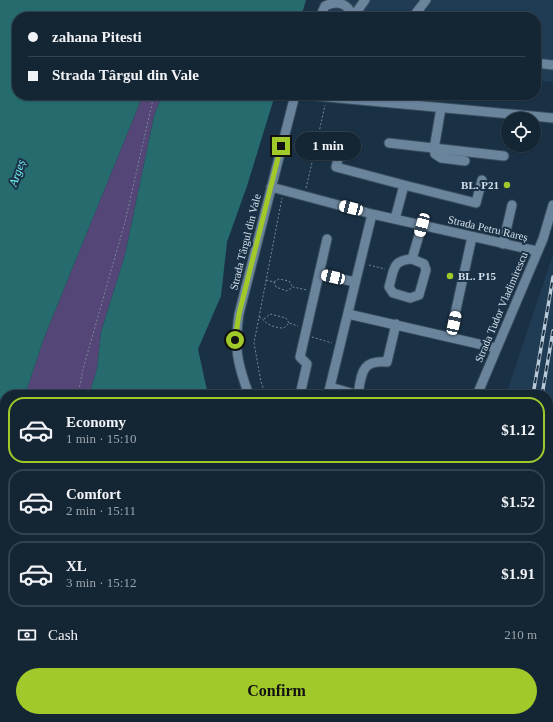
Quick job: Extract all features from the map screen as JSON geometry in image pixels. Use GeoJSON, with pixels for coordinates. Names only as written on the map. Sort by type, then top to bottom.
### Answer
{"type":"FeatureCollection","features":[{"type":"Feature","properties":{"kind":"street"},"geometry":{"type":"LineString","coordinates":[[326,3],[341,2],[355,4],[365,0]]}},
{"type":"Feature","properties":{"kind":"street"},"geometry":{"type":"LineString","coordinates":[[356,12],[365,0]]}},
{"type":"Feature","properties":{"kind":"street"},"geometry":{"type":"LineString","coordinates":[[417,12],[426,0]]}},
{"type":"Feature","properties":{"kind":"street"},"geometry":{"type":"LineString","coordinates":[[341,2],[348,7],[350,12]]}},
{"type":"Feature","properties":{"kind":"street"},"geometry":{"type":"LineString","coordinates":[[541,64],[553,65]]}},
{"type":"Feature","properties":{"kind":"street","name":"Strada Târgul din Vale"},"geometry":{"type":"LineString","coordinates":[[247,390],[240,372],[235,340],[239,314],[294,100]]}},
{"type":"Feature","properties":{"kind":"street"},"geometry":{"type":"LineString","coordinates":[[358,100],[553,118]]}},
{"type":"Feature","properties":{"kind":"street"},"geometry":{"type":"LineString","coordinates":[[441,108],[434,149],[435,154],[441,158],[465,161]]}},
{"type":"Feature","properties":{"kind":"street"},"geometry":{"type":"LineString","coordinates":[[353,140],[344,137],[336,167],[476,203],[482,180]]}},
{"type":"Feature","properties":{"kind":"street"},"geometry":{"type":"LineString","coordinates":[[389,143],[504,156]]}},
{"type":"Feature","properties":{"kind":"street"},"geometry":{"type":"LineString","coordinates":[[321,145],[341,149]]}},
{"type":"Feature","properties":{"kind":"street"},"geometry":{"type":"LineString","coordinates":[[395,219],[404,185]]}},
{"type":"Feature","properties":{"kind":"street","name":"Strada Petru Rareș"},"geometry":{"type":"LineString","coordinates":[[271,187],[372,214],[537,251]]}},
{"type":"Feature","properties":{"kind":"street"},"geometry":{"type":"LineString","coordinates":[[503,244],[512,205]]}},
{"type":"Feature","properties":{"kind":"street","name":"Strada Tudor Vladimirescu"},"geometry":{"type":"LineString","coordinates":[[479,390],[537,251],[553,205]]}},
{"type":"Feature","properties":{"kind":"street"},"geometry":{"type":"LineString","coordinates":[[329,390],[372,214]]}},
{"type":"Feature","properties":{"kind":"street"},"geometry":{"type":"LineString","coordinates":[[412,259],[422,225]]}},
{"type":"Feature","properties":{"kind":"street"},"geometry":{"type":"LineString","coordinates":[[450,337],[472,237]]}},
{"type":"Feature","properties":{"kind":"street"},"geometry":{"type":"LineString","coordinates":[[301,390],[308,364],[300,357],[327,239]]}},
{"type":"Feature","properties":{"kind":"street"},"geometry":{"type":"LineString","coordinates":[[412,259],[424,264],[426,270],[419,295],[410,298],[392,293],[389,287],[396,264],[402,260],[412,259]]}},
{"type":"Feature","properties":{"kind":"street"},"geometry":{"type":"LineString","coordinates":[[319,274],[355,282]]}},
{"type":"Feature","properties":{"kind":"street"},"geometry":{"type":"LineString","coordinates":[[348,314],[496,348]]}},
{"type":"Feature","properties":{"kind":"street"},"geometry":{"type":"LineString","coordinates":[[359,390],[362,371],[366,366],[376,361],[387,362],[396,324]]}},
{"type":"Feature","properties":{"kind":"path"},"geometry":{"type":"LineString","coordinates":[[79,390],[83,369],[125,222],[153,100]]}},
{"type":"Feature","properties":{"kind":"path"},"geometry":{"type":"LineString","coordinates":[[264,390],[261,382],[254,343],[265,280],[284,190]]}},
{"type":"Feature","properties":{"kind":"path"},"geometry":{"type":"LineString","coordinates":[[360,262],[393,272]]}},
{"type":"Feature","properties":{"kind":"path"},"geometry":{"type":"LineString","coordinates":[[265,280],[274,282],[279,279],[289,281],[292,287]]}},
{"type":"Feature","properties":{"kind":"path"},"geometry":{"type":"LineString","coordinates":[[274,282],[276,287],[287,291],[292,287],[307,290]]}},
{"type":"Feature","properties":{"kind":"path"},"geometry":{"type":"LineString","coordinates":[[264,319],[270,314],[286,318],[289,323],[298,326]]}},
{"type":"Feature","properties":{"kind":"path"},"geometry":{"type":"LineString","coordinates":[[258,317],[264,319],[269,325],[279,328],[284,328],[289,323]]}},
{"type":"Feature","properties":{"kind":"path"},"geometry":{"type":"LineString","coordinates":[[305,336],[340,345]]}},
{"type":"Feature","properties":{"kind":"shaded area"},"geometry":{"type":"Polygon","coordinates":[[[332,0],[553,0],[553,82],[541,81],[541,12],[328,12],[332,0]]]}},
{"type":"Feature","properties":{"kind":"shaded area"},"geometry":{"type":"Polygon","coordinates":[[[141,100],[160,100],[154,116],[125,255],[101,332],[97,369],[91,390],[27,390],[44,338],[141,100]]]}},
{"type":"Feature","properties":{"kind":"shaded area"},"geometry":{"type":"Polygon","coordinates":[[[553,255],[553,390],[508,390],[553,255]]]}},
{"type":"Feature","properties":{"kind":"water","name":"Argeș"},"geometry":{"type":"Polygon","coordinates":[[[0,0],[306,0],[302,12],[12,12],[12,100],[141,100],[44,338],[27,390],[0,390],[0,0]]]}},
{"type":"Feature","properties":{"kind":"water"},"geometry":{"type":"Polygon","coordinates":[[[160,100],[273,100],[247,186],[227,242],[221,296],[198,349],[207,390],[91,390],[97,369],[101,332],[125,255],[154,116],[160,100]]]}},
{"type":"Feature","properties":{"kind":"railway"},"geometry":{"type":"LineString","coordinates":[[534,390],[553,277]]}},
{"type":"Feature","properties":{"kind":"railway"},"geometry":{"type":"LineString","coordinates":[[543,390],[553,331]]}},
{"type":"Feature","properties":{"kind":"place","name":"BL. P21"},"geometry":{"type":"Point","coordinates":[507,185]}},
{"type":"Feature","properties":{"kind":"place","name":"BL. P15"},"geometry":{"type":"Point","coordinates":[450,276]}},
{"type":"Feature","properties":{"kind":"route"},"geometry":{"type":"LineString","coordinates":[[235,340],[239,314],[281,146]]}}]}
